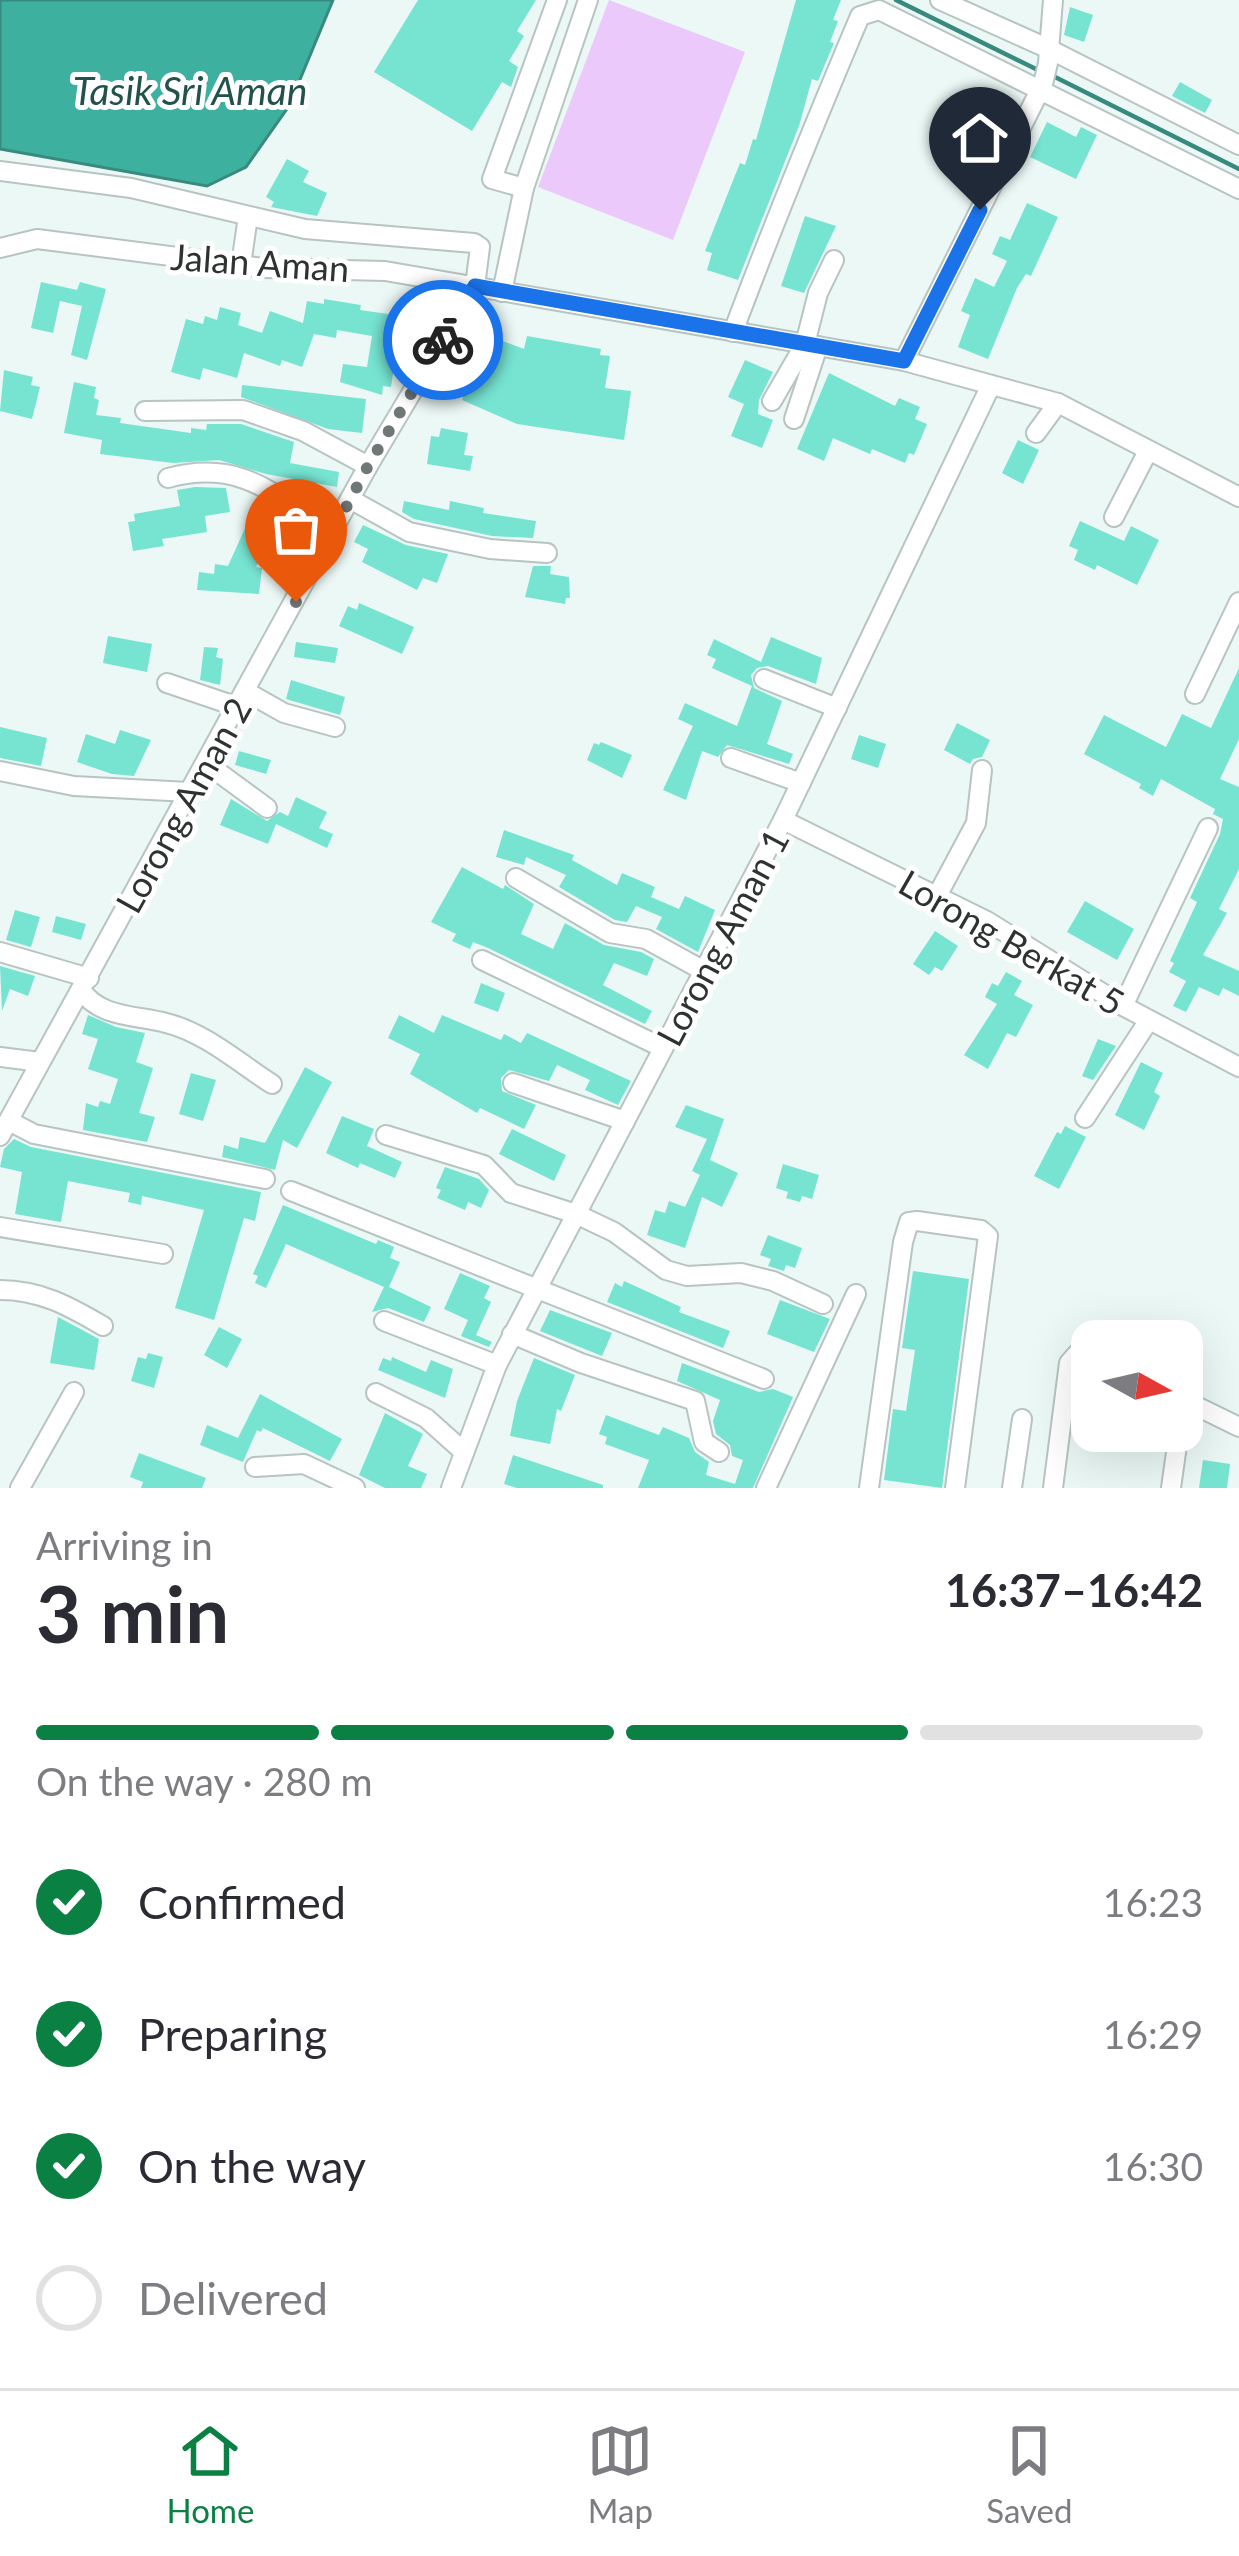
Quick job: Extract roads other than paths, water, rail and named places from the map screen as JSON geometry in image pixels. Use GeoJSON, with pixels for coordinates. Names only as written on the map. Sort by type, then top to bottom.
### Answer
{"type":"FeatureCollection","features":[{"type":"Feature","properties":{"kind":"street"},"geometry":{"type":"LineString","coordinates":[[524,188],[492,179],[557,0]]}},
{"type":"Feature","properties":{"kind":"street"},"geometry":{"type":"LineString","coordinates":[[502,292],[524,188],[588,0]]}},
{"type":"Feature","properties":{"kind":"street"},"geometry":{"type":"LineString","coordinates":[[940,0],[1239,146]]}},
{"type":"Feature","properties":{"kind":"street"},"geometry":{"type":"LineString","coordinates":[[904,361],[1040,87],[1053,0]]}},
{"type":"Feature","properties":{"kind":"street"},"geometry":{"type":"LineString","coordinates":[[733,332],[787,187],[815,131],[860,16],[879,10],[1239,189]]}},
{"type":"Feature","properties":{"kind":"street"},"geometry":{"type":"LineString","coordinates":[[0,171],[131,188],[305,229],[474,243],[481,256],[475,286]]}},
{"type":"Feature","properties":{"kind":"street"},"geometry":{"type":"LineString","coordinates":[[241,265],[248,216]]}},
{"type":"Feature","properties":{"kind":"street","name":"Jalan Aman"},"geometry":{"type":"LineString","coordinates":[[0,248],[37,239],[241,265],[385,271],[904,361],[1058,403],[1239,497]]}},
{"type":"Feature","properties":{"kind":"street"},"geometry":{"type":"LineString","coordinates":[[794,419],[818,293],[834,260]]}},
{"type":"Feature","properties":{"kind":"street","name":"Lorong Aman 2"},"geometry":{"type":"LineString","coordinates":[[5,1129],[368,466],[475,286]]}},
{"type":"Feature","properties":{"kind":"street"},"geometry":{"type":"LineString","coordinates":[[772,401],[811,345]]}},
{"type":"Feature","properties":{"kind":"street","name":"Lorong Aman 1"},"geometry":{"type":"LineString","coordinates":[[451,1488],[496,1365],[783,820],[991,385]]}},
{"type":"Feature","properties":{"kind":"street"},"geometry":{"type":"LineString","coordinates":[[1036,433],[1058,403]]}},
{"type":"Feature","properties":{"kind":"street"},"geometry":{"type":"LineString","coordinates":[[145,411],[243,410],[302,431],[368,466]]}},
{"type":"Feature","properties":{"kind":"street"},"geometry":{"type":"LineString","coordinates":[[1114,518],[1148,451]]}},
{"type":"Feature","properties":{"kind":"street"},"geometry":{"type":"LineString","coordinates":[[168,478],[187,473],[255,480],[333,532]]}},
{"type":"Feature","properties":{"kind":"street"},"geometry":{"type":"LineString","coordinates":[[350,499],[409,532],[490,549],[547,553]]}},
{"type":"Feature","properties":{"kind":"street"},"geometry":{"type":"LineString","coordinates":[[1195,694],[1239,602]]}},
{"type":"Feature","properties":{"kind":"street"},"geometry":{"type":"LineString","coordinates":[[764,679],[837,708]]}},
{"type":"Feature","properties":{"kind":"street"},"geometry":{"type":"LineString","coordinates":[[167,682],[335,727]]}},
{"type":"Feature","properties":{"kind":"street"},"geometry":{"type":"LineString","coordinates":[[731,758],[801,783]]}},
{"type":"Feature","properties":{"kind":"street"},"geometry":{"type":"LineString","coordinates":[[207,764],[266,808]]}},
{"type":"Feature","properties":{"kind":"street"},"geometry":{"type":"LineString","coordinates":[[937,896],[976,824],[982,770]]}},
{"type":"Feature","properties":{"kind":"street"},"geometry":{"type":"LineString","coordinates":[[0,771],[74,786],[189,792]]}},
{"type":"Feature","properties":{"kind":"street","name":"Lorong Berkat 5"},"geometry":{"type":"LineString","coordinates":[[783,820],[987,921],[1123,1006],[1239,1066]]}},
{"type":"Feature","properties":{"kind":"street"},"geometry":{"type":"LineString","coordinates":[[1123,1006],[1208,828]]}},
{"type":"Feature","properties":{"kind":"street"},"geometry":{"type":"LineString","coordinates":[[516,878],[610,933],[646,939],[704,971]]}},
{"type":"Feature","properties":{"kind":"street"},"geometry":{"type":"LineString","coordinates":[[0,952],[85,984],[102,1010],[173,1024],[272,1084]]}},
{"type":"Feature","properties":{"kind":"street"},"geometry":{"type":"LineString","coordinates":[[482,960],[664,1048]]}},
{"type":"Feature","properties":{"kind":"street"},"geometry":{"type":"LineString","coordinates":[[1085,1118],[1149,1020]]}},
{"type":"Feature","properties":{"kind":"street"},"geometry":{"type":"LineString","coordinates":[[0,1057],[40,1062]]}},
{"type":"Feature","properties":{"kind":"street"},"geometry":{"type":"LineString","coordinates":[[513,1083],[625,1121]]}},
{"type":"Feature","properties":{"kind":"street"},"geometry":{"type":"LineString","coordinates":[[5,1129],[265,1179]]}},
{"type":"Feature","properties":{"kind":"street"},"geometry":{"type":"LineString","coordinates":[[386,1135],[484,1165],[511,1193],[614,1232],[666,1270],[687,1276],[742,1273],[773,1281],[823,1304]]}},
{"type":"Feature","properties":{"kind":"street"},"geometry":{"type":"LineString","coordinates":[[291,1191],[764,1379]]}},
{"type":"Feature","properties":{"kind":"street"},"geometry":{"type":"LineString","coordinates":[[869,1488],[903,1242],[909,1222],[917,1220],[981,1230],[988,1236],[955,1488]]}},
{"type":"Feature","properties":{"kind":"street"},"geometry":{"type":"LineString","coordinates":[[0,1227],[163,1254]]}},
{"type":"Feature","properties":{"kind":"street"},"geometry":{"type":"LineString","coordinates":[[0,1290],[32,1292],[64,1302],[103,1327]]}},
{"type":"Feature","properties":{"kind":"street"},"geometry":{"type":"LineString","coordinates":[[768,1483],[856,1294]]}},
{"type":"Feature","properties":{"kind":"street"},"geometry":{"type":"LineString","coordinates":[[384,1321],[496,1365]]}},
{"type":"Feature","properties":{"kind":"street"},"geometry":{"type":"LineString","coordinates":[[512,1334],[695,1401],[704,1442],[718,1452]]}},
{"type":"Feature","properties":{"kind":"street"},"geometry":{"type":"LineString","coordinates":[[1053,1488],[1071,1362]]}},
{"type":"Feature","properties":{"kind":"street"},"geometry":{"type":"LineString","coordinates":[[20,1488],[74,1392]]}},
{"type":"Feature","properties":{"kind":"street"},"geometry":{"type":"LineString","coordinates":[[376,1393],[426,1418],[464,1452]]}},
{"type":"Feature","properties":{"kind":"street"},"geometry":{"type":"LineString","coordinates":[[1203,1411],[1239,1427]]}},
{"type":"Feature","properties":{"kind":"street"},"geometry":{"type":"LineString","coordinates":[[1012,1488],[1022,1419]]}},
{"type":"Feature","properties":{"kind":"street"},"geometry":{"type":"LineString","coordinates":[[1171,1488],[1176,1452]]}},
{"type":"Feature","properties":{"kind":"street"},"geometry":{"type":"LineString","coordinates":[[255,1467],[304,1464],[355,1488]]}},
{"type":"Feature","properties":{"kind":"water","name":"Tasik Sri Aman"},"geometry":{"type":"Polygon","coordinates":[[[0,0],[333,0],[289,106],[246,167],[207,186],[0,149],[0,0]]]}},
{"type":"Feature","properties":{"kind":"waterway"},"geometry":{"type":"LineString","coordinates":[[896,0],[1040,71]]}},
{"type":"Feature","properties":{"kind":"waterway"},"geometry":{"type":"LineString","coordinates":[[1051,75],[1239,169]]}}]}
